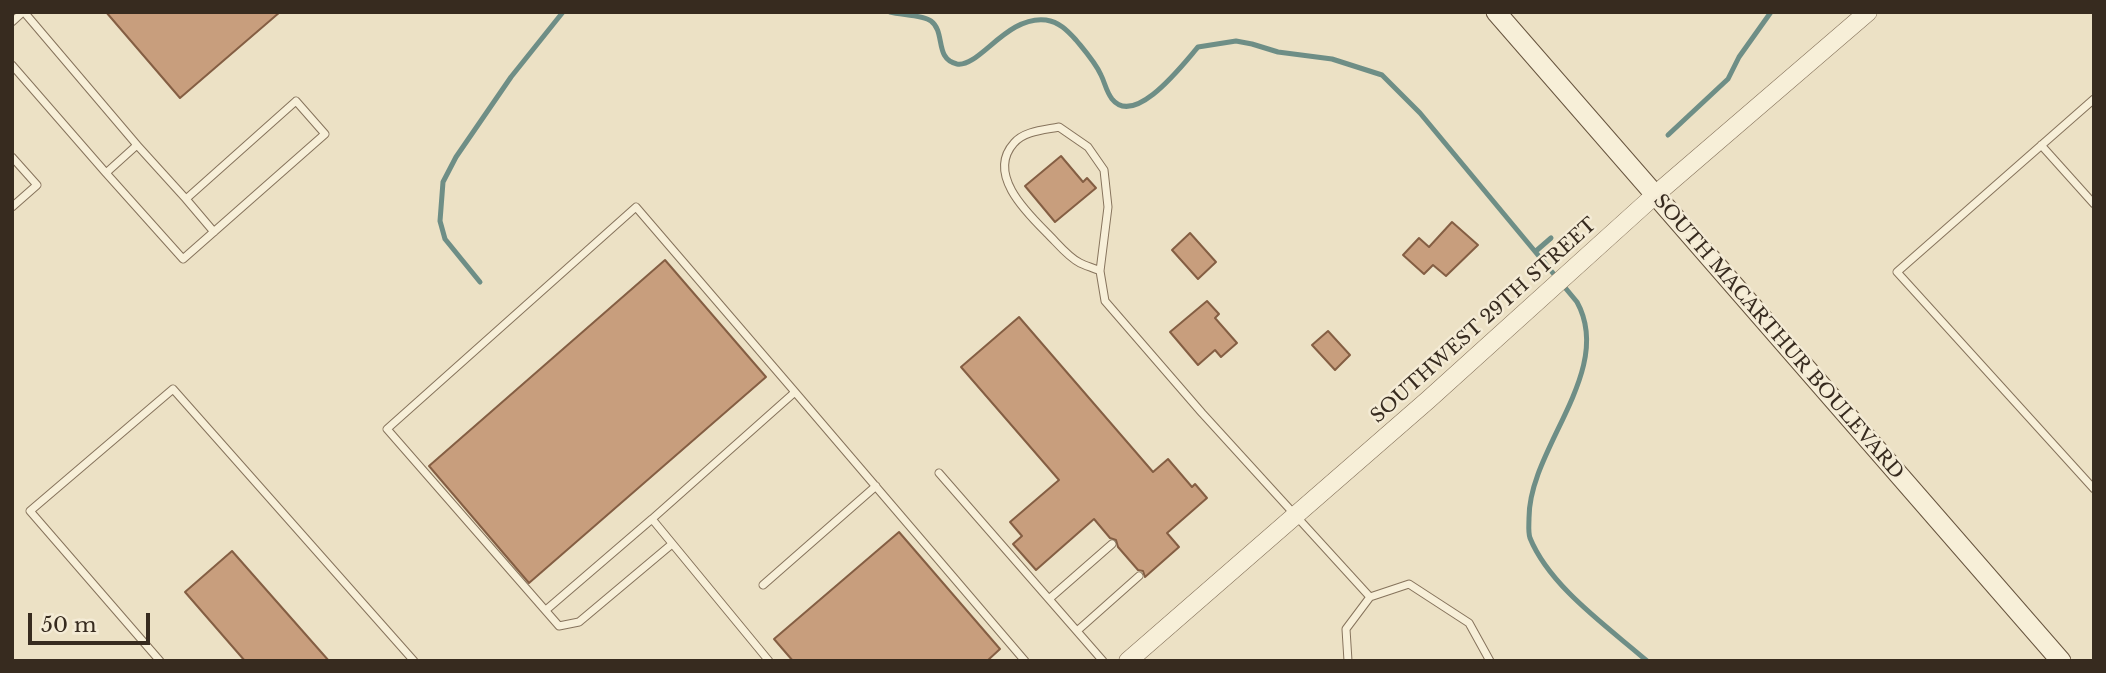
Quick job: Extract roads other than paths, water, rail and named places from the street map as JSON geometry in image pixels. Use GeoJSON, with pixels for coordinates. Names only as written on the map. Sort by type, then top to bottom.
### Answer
{"type":"FeatureCollection","features":[{"type":"Feature","properties":{"kind":"main road","name":"SOUTH MACARTHUR BOULEVARD"},"geometry":{"type":"LineString","coordinates":[[1496,12],[2061,661]]}},
{"type":"Feature","properties":{"kind":"street","name":"SOUTHWEST 29TH STREET"},"geometry":{"type":"LineString","coordinates":[[1131,660],[1428,400],[1655,195],[1868,12]]}},
{"type":"Feature","properties":{"kind":"lane"},"geometry":{"type":"LineString","coordinates":[[12,22],[24,12],[214,232]]}},
{"type":"Feature","properties":{"kind":"lane"},"geometry":{"type":"LineString","coordinates":[[12,65],[183,259],[324,134],[296,101],[186,199]]}},
{"type":"Feature","properties":{"kind":"lane"},"geometry":{"type":"LineString","coordinates":[[2094,99],[1897,272],[2094,489]]}},
{"type":"Feature","properties":{"kind":"lane"},"geometry":{"type":"LineString","coordinates":[[1100,271],[1079,263],[1061,247],[1023,209],[1008,186],[1004,162],[1014,143],[1029,133],[1059,127],[1088,147],[1104,170],[1108,208],[1100,271],[1105,301],[1370,597]]}},
{"type":"Feature","properties":{"kind":"lane"},"geometry":{"type":"LineString","coordinates":[[106,173],[137,145]]}},
{"type":"Feature","properties":{"kind":"lane"},"geometry":{"type":"LineString","coordinates":[[2041,145],[2094,204]]}},
{"type":"Feature","properties":{"kind":"lane"},"geometry":{"type":"LineString","coordinates":[[12,157],[37,185],[12,207]]}},
{"type":"Feature","properties":{"kind":"lane"},"geometry":{"type":"LineString","coordinates":[[672,544],[579,622],[559,626],[387,429],[636,207],[1025,661]]}},
{"type":"Feature","properties":{"kind":"lane"},"geometry":{"type":"LineString","coordinates":[[160,661],[30,511],[173,389],[414,661]]}},
{"type":"Feature","properties":{"kind":"lane"},"geometry":{"type":"LineString","coordinates":[[546,610],[795,392]]}},
{"type":"Feature","properties":{"kind":"lane"},"geometry":{"type":"LineString","coordinates":[[939,473],[1103,661]]}},
{"type":"Feature","properties":{"kind":"lane"},"geometry":{"type":"LineString","coordinates":[[763,584],[876,486]]}},
{"type":"Feature","properties":{"kind":"lane"},"geometry":{"type":"LineString","coordinates":[[652,519],[769,661]]}},
{"type":"Feature","properties":{"kind":"lane"},"geometry":{"type":"LineString","coordinates":[[1049,599],[1112,544]]}},
{"type":"Feature","properties":{"kind":"lane"},"geometry":{"type":"LineString","coordinates":[[1077,631],[1139,576]]}},
{"type":"Feature","properties":{"kind":"lane"},"geometry":{"type":"LineString","coordinates":[[1348,661],[1346,629],[1370,597],[1409,583],[1469,623],[1490,661]]}},
{"type":"Feature","properties":{"kind":"waterway"},"geometry":{"type":"LineString","coordinates":[[480,282],[445,239],[440,221],[443,182],[456,157],[511,77],[563,12]]}},
{"type":"Feature","properties":{"kind":"waterway"},"geometry":{"type":"LineString","coordinates":[[890,12],[931,21],[938,32],[945,57],[957,64],[975,58],[1019,25],[1046,20],[1055,23],[1069,33],[1086,52],[1099,70],[1110,96],[1122,106],[1146,100],[1171,78],[1198,47],[1236,41],[1278,52],[1332,59],[1382,75],[1420,113],[1577,302],[1586,328],[1586,355],[1579,382],[1542,464],[1533,491],[1529,536],[1551,573],[1581,605],[1647,661]]}},
{"type":"Feature","properties":{"kind":"waterway"},"geometry":{"type":"LineString","coordinates":[[1668,135],[1728,79],[1739,57],[1771,12]]}},
{"type":"Feature","properties":{"kind":"waterway"},"geometry":{"type":"LineString","coordinates":[[1536,251],[1551,238]]}}]}
